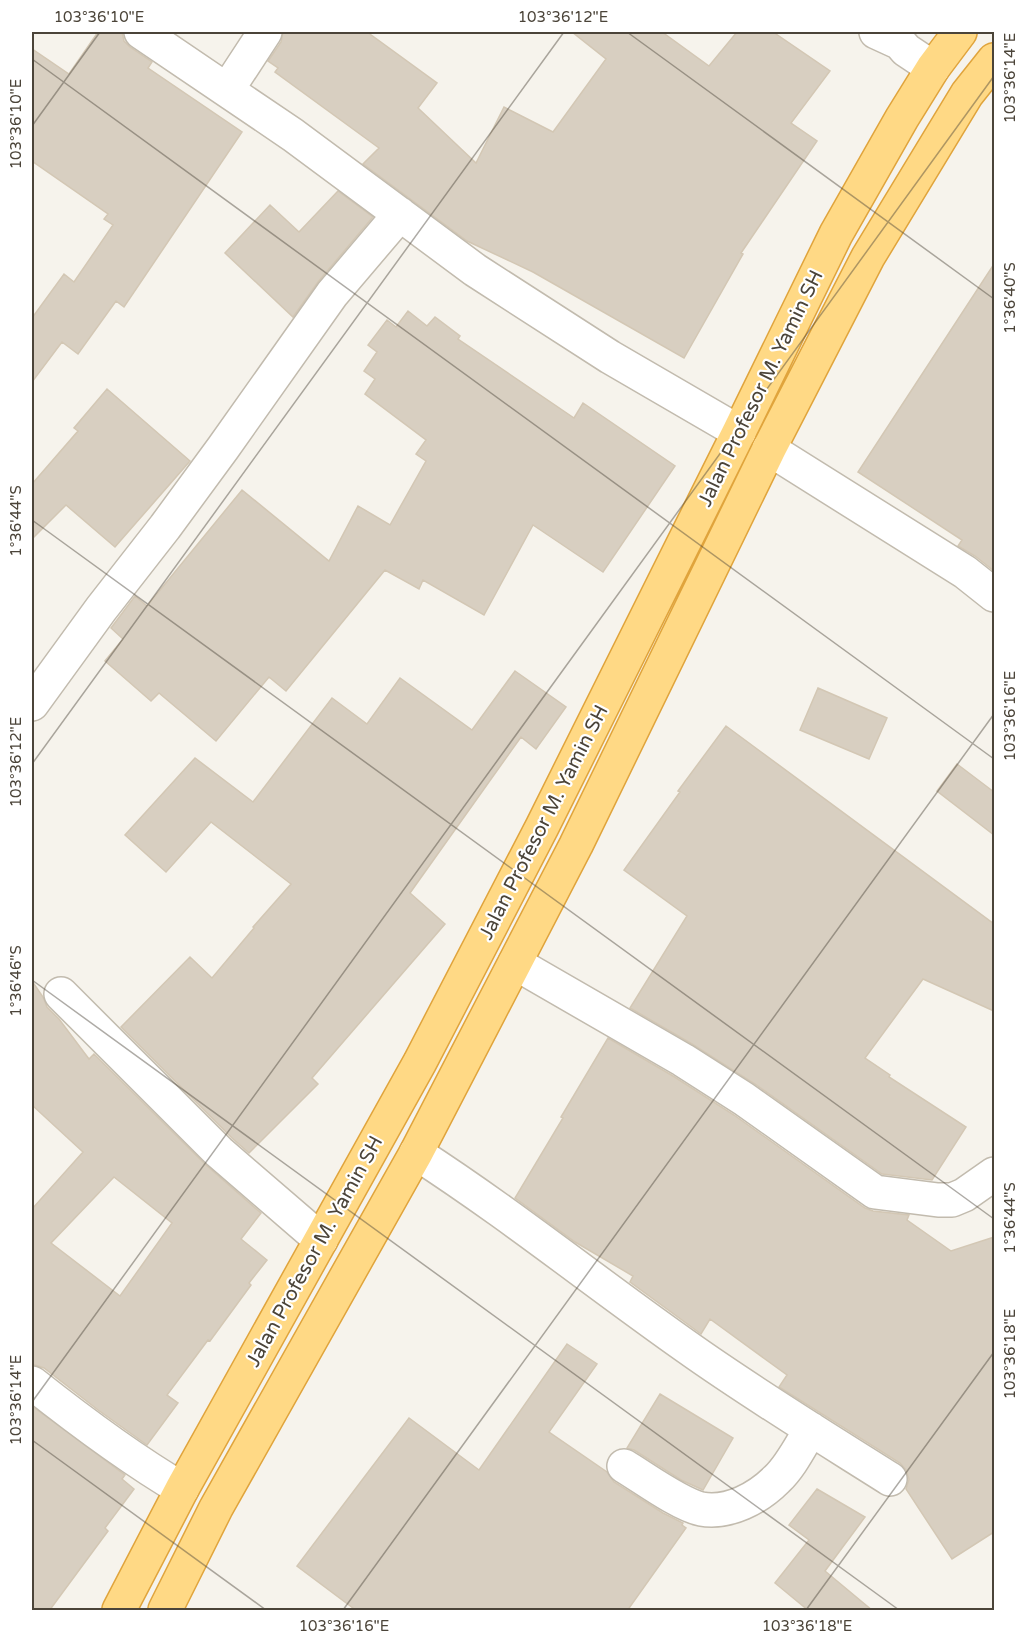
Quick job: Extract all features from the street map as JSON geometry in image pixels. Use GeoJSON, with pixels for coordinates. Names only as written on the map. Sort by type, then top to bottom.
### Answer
{"type":"FeatureCollection","features":[{"type":"Feature","properties":{"kind":"highway","name":"Jalan Profesor M. Yamin SH"},"geometry":{"type":"LineString","coordinates":[[119,1611],[182,1489],[420,1062],[542,827],[836,234],[902,118],[933,68],[960,32]]}},
{"type":"Feature","properties":{"kind":"highway","name":"Jalan Profesor M. Yamin SH"},"geometry":{"type":"LineString","coordinates":[[165,1611],[216,1508],[416,1153],[515,963],[576,845],[769,449],[868,257],[968,94],[994,60]]}},
{"type":"Feature","properties":{"kind":"highway"},"geometry":{"type":"LineString","coordinates":[[542,827],[576,845]]}},
{"type":"Feature","properties":{"kind":"street"},"geometry":{"type":"LineString","coordinates":[[141,32],[313,149],[475,270],[610,357],[739,432]]}},
{"type":"Feature","properties":{"kind":"street"},"geometry":{"type":"LineString","coordinates":[[227,90],[265,32]]}},
{"type":"Feature","properties":{"kind":"street"},"geometry":{"type":"LineString","coordinates":[[876,32],[900,44],[933,68]]}},
{"type":"Feature","properties":{"kind":"street"},"geometry":{"type":"LineString","coordinates":[[32,704],[223,448],[393,209]]}},
{"type":"Feature","properties":{"kind":"street"},"geometry":{"type":"LineString","coordinates":[[769,449],[965,572],[994,595]]}},
{"type":"Feature","properties":{"kind":"street"},"geometry":{"type":"LineString","coordinates":[[515,963],[609,1016],[727,1088],[875,1192],[951,1200],[964,1195],[994,1174]]}},
{"type":"Feature","properties":{"kind":"street"},"geometry":{"type":"LineString","coordinates":[[61,994],[219,1152],[321,1240]]}},
{"type":"Feature","properties":{"kind":"street"},"geometry":{"type":"LineString","coordinates":[[416,1153],[461,1182],[688,1348],[764,1400],[890,1479]]}},
{"type":"Feature","properties":{"kind":"street"},"geometry":{"type":"LineString","coordinates":[[32,1383],[88,1428],[182,1489]]}},
{"type":"Feature","properties":{"kind":"street"},"geometry":{"type":"LineString","coordinates":[[624,1466],[684,1503],[702,1509],[722,1509],[744,1503],[764,1491],[778,1478],[811,1429]]}},
{"type":"Feature","properties":{"kind":"building"},"geometry":{"type":"Polygon","coordinates":[[[98,32],[122,32],[124,41],[130,47],[152,62],[148,68],[242,132],[124,307],[116,301],[78,354],[62,342],[32,382],[32,318],[64,274],[74,282],[113,225],[104,219],[108,214],[32,161],[32,49],[69,74],[98,32]]]}},
{"type":"Feature","properties":{"kind":"building"},"geometry":{"type":"Polygon","coordinates":[[[283,32],[367,32],[437,83],[418,108],[476,163],[504,107],[553,132],[606,59],[572,32],[662,32],[709,66],[737,32],[773,32],[830,71],[791,123],[817,141],[741,253],[743,254],[684,358],[533,272],[467,241],[363,164],[379,148],[275,72],[278,68],[268,61],[281,42],[283,32]]]}},
{"type":"Feature","properties":{"kind":"building"},"geometry":{"type":"Polygon","coordinates":[[[338,191],[373,217],[318,282],[293,317],[225,253],[270,205],[299,232],[338,191]]]}},
{"type":"Feature","properties":{"kind":"building"},"geometry":{"type":"Polygon","coordinates":[[[994,264],[994,571],[958,546],[962,540],[858,472],[994,264]]]}},
{"type":"Feature","properties":{"kind":"building"},"geometry":{"type":"Polygon","coordinates":[[[408,311],[427,326],[435,317],[460,336],[458,339],[574,418],[583,403],[675,466],[603,572],[533,525],[484,615],[423,580],[419,589],[385,570],[286,691],[269,677],[216,741],[159,693],[151,701],[105,661],[123,639],[111,628],[135,596],[147,606],[242,490],[329,561],[358,506],[390,525],[426,461],[416,454],[426,440],[365,394],[375,379],[364,371],[377,352],[368,345],[387,320],[396,327],[408,311]]]}},
{"type":"Feature","properties":{"kind":"building"},"geometry":{"type":"Polygon","coordinates":[[[107,389],[190,461],[115,547],[66,505],[32,539],[32,484],[78,431],[74,428],[107,389]]]}},
{"type":"Feature","properties":{"kind":"building"},"geometry":{"type":"Polygon","coordinates":[[[515,671],[566,707],[536,749],[521,737],[410,893],[445,924],[312,1078],[318,1084],[249,1153],[121,1027],[190,957],[212,978],[291,884],[211,822],[166,872],[125,835],[195,758],[253,802],[332,698],[367,724],[400,678],[472,730],[515,671]]]}},
{"type":"Feature","properties":{"kind":"building"},"geometry":{"type":"Polygon","coordinates":[[[818,688],[887,718],[869,759],[800,730],[818,688]]]}},
{"type":"Feature","properties":{"kind":"building"},"geometry":{"type":"Polygon","coordinates":[[[726,726],[994,924],[994,1011],[923,979],[865,1058],[890,1075],[889,1077],[966,1127],[932,1180],[882,1174],[755,1084],[630,1008],[687,916],[624,870],[726,726]]]}},
{"type":"Feature","properties":{"kind":"building"},"geometry":{"type":"Polygon","coordinates":[[[957,764],[994,792],[994,835],[937,791],[957,764]]]}},
{"type":"Feature","properties":{"kind":"building"},"geometry":{"type":"Polygon","coordinates":[[[32,981],[47,1007],[89,1059],[94,1054],[206,1165],[261,1213],[241,1239],[267,1260],[210,1341],[208,1340],[167,1395],[178,1403],[147,1445],[44,1368],[32,1365],[32,1209],[83,1152],[32,1105],[32,981]],[[114,1177],[51,1243],[120,1296],[172,1223],[114,1177]]]}},
{"type":"Feature","properties":{"kind":"building"},"geometry":{"type":"Polygon","coordinates":[[[608,1038],[734,1115],[865,1208],[909,1215],[907,1220],[951,1251],[994,1237],[994,1532],[952,1559],[906,1489],[909,1479],[900,1463],[779,1387],[787,1375],[710,1319],[701,1334],[630,1282],[633,1276],[575,1242],[515,1198],[608,1038]]]}},
{"type":"Feature","properties":{"kind":"building"},"geometry":{"type":"Polygon","coordinates":[[[567,1344],[597,1364],[549,1432],[607,1472],[614,1482],[683,1523],[682,1525],[686,1528],[627,1611],[357,1611],[297,1566],[409,1418],[479,1470],[567,1344]]]}},
{"type":"Feature","properties":{"kind":"building"},"geometry":{"type":"Polygon","coordinates":[[[660,1394],[733,1438],[703,1490],[681,1480],[634,1450],[627,1448],[660,1394]]]}},
{"type":"Feature","properties":{"kind":"building"},"geometry":{"type":"Polygon","coordinates":[[[32,1406],[125,1475],[122,1479],[134,1489],[105,1528],[108,1531],[49,1611],[32,1611],[32,1406]]]}},
{"type":"Feature","properties":{"kind":"building"},"geometry":{"type":"Polygon","coordinates":[[[817,1489],[865,1517],[825,1571],[873,1611],[809,1611],[775,1583],[809,1540],[789,1525],[817,1489]]]}}]}
